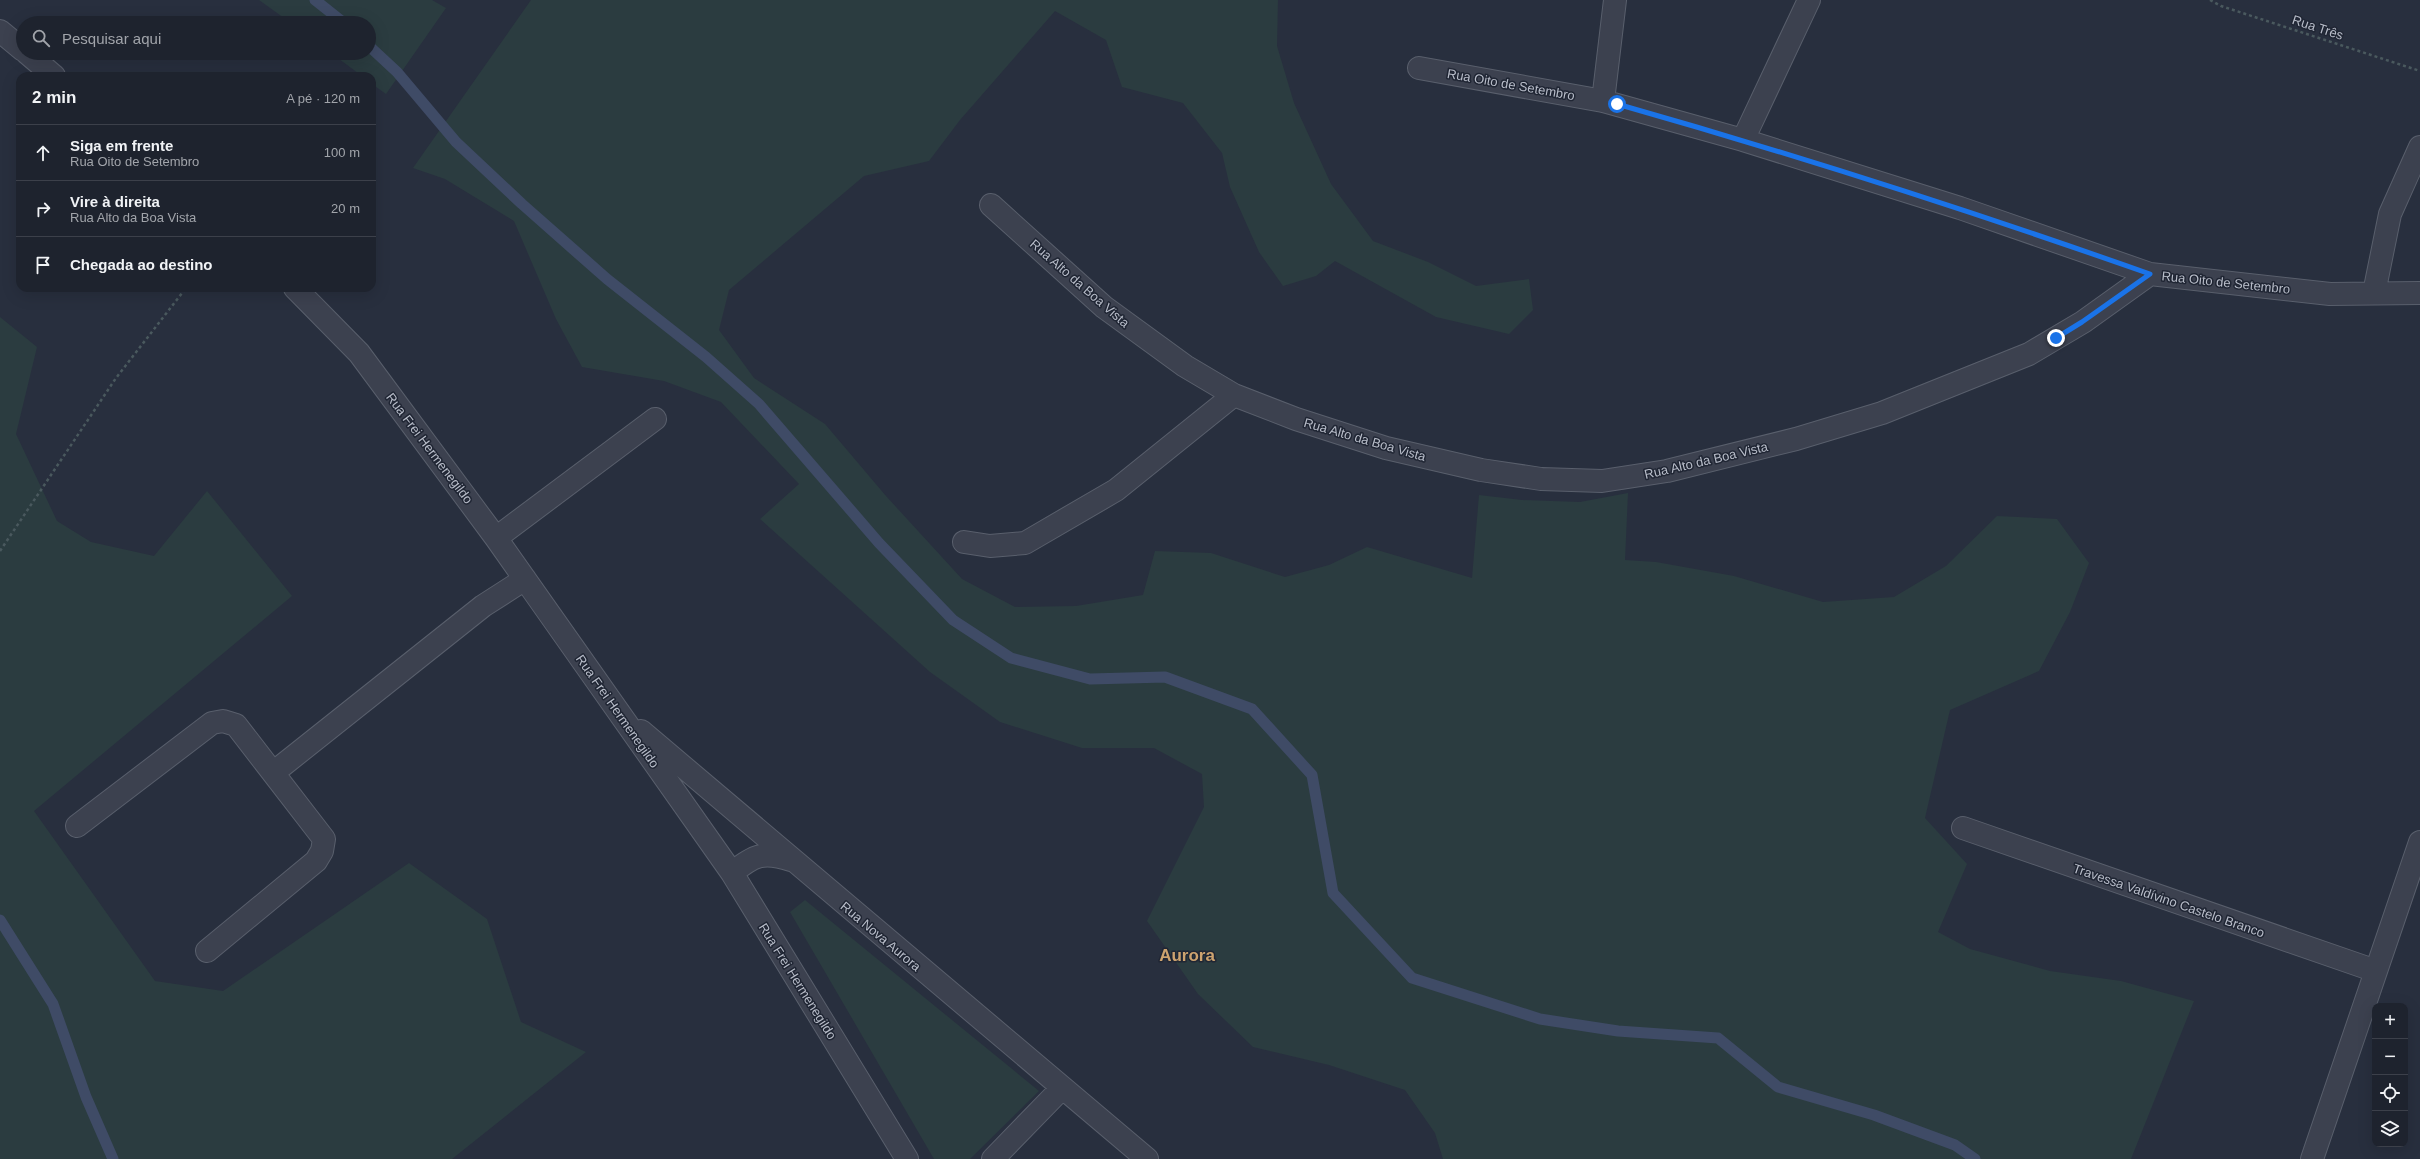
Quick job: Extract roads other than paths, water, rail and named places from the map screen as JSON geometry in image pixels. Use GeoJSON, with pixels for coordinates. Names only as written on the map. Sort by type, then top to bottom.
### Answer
{"type":"FeatureCollection","features":[{"type":"Feature","properties":{"kind":"street"},"geometry":{"type":"LineString","coordinates":[[1603,100],[1615,0]]}},
{"type":"Feature","properties":{"kind":"street"},"geometry":{"type":"LineString","coordinates":[[1743,140],[1809,0]]}},
{"type":"Feature","properties":{"kind":"street"},"geometry":{"type":"LineString","coordinates":[[0,31],[16,44]]}},
{"type":"Feature","properties":{"kind":"street"},"geometry":{"type":"LineString","coordinates":[[35,60],[49,72]]}},
{"type":"Feature","properties":{"kind":"street","name":"Rua Oito de Setembro"},"geometry":{"type":"LineString","coordinates":[[1419,68],[1603,100],[1743,140],[1960,208],[2150,274],[2330,294],[2420,293]]}},
{"type":"Feature","properties":{"kind":"street"},"geometry":{"type":"LineString","coordinates":[[2374,294],[2390,214],[2420,146]]}},
{"type":"Feature","properties":{"kind":"street","name":"Rua Alto da Boa Vista"},"geometry":{"type":"LineString","coordinates":[[991,205],[1104,307],[1185,366],[1234,395],[1296,419],[1401,451],[1480,470],[1534,478],[1602,481],[1667,471],[1796,439],[1882,413],[2029,354],[2082,322],[2150,274]]}},
{"type":"Feature","properties":{"kind":"street","name":"Rua Frei Hermenegildo"},"geometry":{"type":"LineString","coordinates":[[299,292],[359,353],[496,538],[732,873],[908,1159]]}},
{"type":"Feature","properties":{"kind":"street"},"geometry":{"type":"LineString","coordinates":[[964,542],[990,546],[1025,543],[1116,490],[1234,395]]}},
{"type":"Feature","properties":{"kind":"street"},"geometry":{"type":"LineString","coordinates":[[496,538],[655,420]]}},
{"type":"Feature","properties":{"kind":"street"},"geometry":{"type":"LineString","coordinates":[[273,773],[483,606],[525,579]]}},
{"type":"Feature","properties":{"kind":"street","name":"Rua Nova Aurora"},"geometry":{"type":"LineString","coordinates":[[617,710],[792,860],[1147,1159]]}},
{"type":"Feature","properties":{"kind":"street"},"geometry":{"type":"LineString","coordinates":[[77,826],[212,723],[223,721],[236,725],[324,839],[322,851],[316,861],[206,951]]}},
{"type":"Feature","properties":{"kind":"street","name":"Travessa Valdívino Castelo Branco"},"geometry":{"type":"LineString","coordinates":[[1963,828],[2376,972]]}},
{"type":"Feature","properties":{"kind":"street"},"geometry":{"type":"LineString","coordinates":[[2312,1159],[2420,842]]}},
{"type":"Feature","properties":{"kind":"street"},"geometry":{"type":"LineString","coordinates":[[732,873],[749,860],[763,855],[776,855],[792,860]]}},
{"type":"Feature","properties":{"kind":"street"},"geometry":{"type":"LineString","coordinates":[[993,1159],[1062,1088]]}},
{"type":"Feature","properties":{"kind":"waterway"},"geometry":{"type":"LineString","coordinates":[[315,0],[335,16]]}},
{"type":"Feature","properties":{"kind":"waterway"},"geometry":{"type":"LineString","coordinates":[[376,52],[397,72],[456,142],[522,204],[607,279],[706,357],[759,404],[879,543],[953,620],[1011,658],[1090,679],[1165,677],[1252,709],[1312,775],[1333,893],[1412,978],[1540,1019],[1618,1031],[1718,1038],[1778,1087],[1874,1115],[1955,1145],[1975,1159]]}},
{"type":"Feature","properties":{"kind":"waterway"},"geometry":{"type":"LineString","coordinates":[[0,920],[53,1004],[86,1097],[113,1159]]}},
{"type":"Feature","properties":{"kind":"district","name":"Aurora"},"geometry":{"type":"Point","coordinates":[1187,955]}}]}
